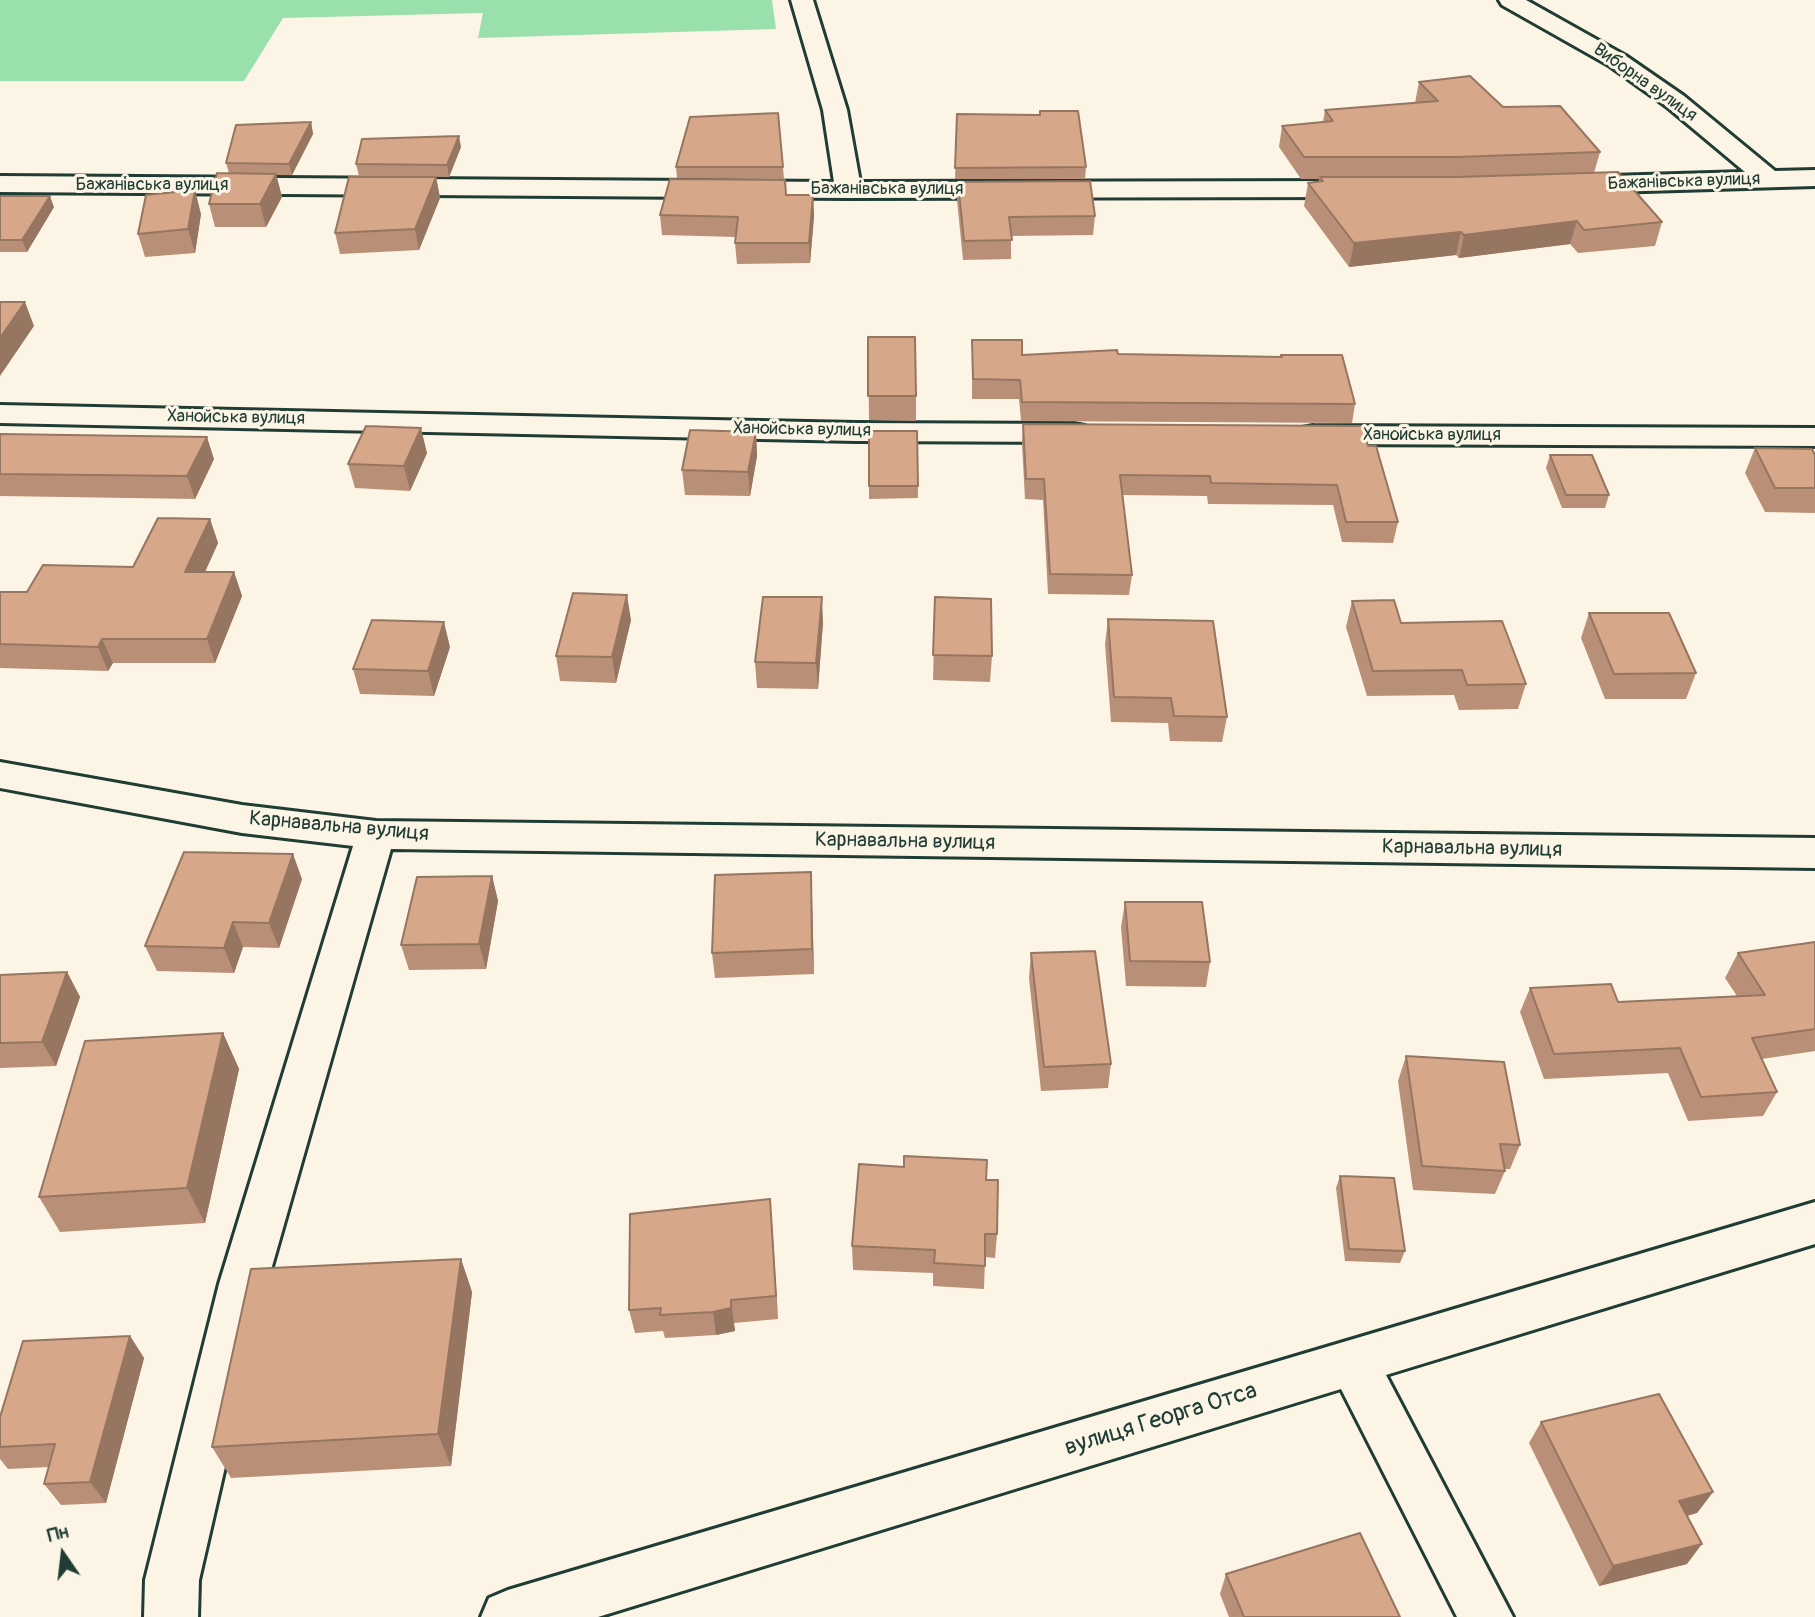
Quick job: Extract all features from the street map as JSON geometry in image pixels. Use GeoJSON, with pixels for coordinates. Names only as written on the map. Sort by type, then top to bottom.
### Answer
{"type":"FeatureCollection","features":[{"type":"Feature","properties":{"kind":"street"},"geometry":{"type":"LineString","coordinates":[[802,0],[835,110],[848,190]]}},
{"type":"Feature","properties":{"kind":"street","name":"Виборна вулиця"},"geometry":{"type":"LineString","coordinates":[[1510,0],[1618,61],[1675,101],[1770,180]]}},
{"type":"Feature","properties":{"kind":"street","name":"Бажанівська вулиця"},"geometry":{"type":"LineString","coordinates":[[1549,186],[1815,178]]}},
{"type":"Feature","properties":{"kind":"street","name":"Бажанівська вулиця"},"geometry":{"type":"LineString","coordinates":[[0,184],[848,190],[1384,189]]}},
{"type":"Feature","properties":{"kind":"street","name":"Ханойська вулиця"},"geometry":{"type":"LineString","coordinates":[[0,414],[856,432],[1104,433]]}},
{"type":"Feature","properties":{"kind":"street","name":"Ханойська вулиця"},"geometry":{"type":"LineString","coordinates":[[1283,435],[1815,437]]}},
{"type":"Feature","properties":{"kind":"street","name":"Карнавальна вулиця"},"geometry":{"type":"LineString","coordinates":[[0,775],[243,819],[376,835],[1815,853]]}},
{"type":"Feature","properties":{"kind":"street"},"geometry":{"type":"LineString","coordinates":[[172,1617],[172,1580],[243,1284],[376,835]]}},
{"type":"Feature","properties":{"kind":"street","name":"вулиця Георга Отса"},"geometry":{"type":"LineString","coordinates":[[508,1617],[1815,1223]]}},
{"type":"Feature","properties":{"kind":"street"},"geometry":{"type":"LineString","coordinates":[[1353,1363],[1486,1617]]}},
{"type":"Feature","properties":{"kind":"green space"},"geometry":{"type":"Polygon","coordinates":[[[0,0],[772,0],[776,29],[478,38],[483,13],[283,18],[244,81],[0,81],[0,0]]]}},
{"type":"Feature","properties":{"kind":"building"},"geometry":{"type":"Polygon","coordinates":[[[1470,76],[1503,107],[1560,106],[1600,152],[1457,157],[1304,157],[1282,126],[1333,121],[1325,110],[1438,101],[1419,82],[1470,76]]]}},
{"type":"Feature","properties":{"kind":"building"},"geometry":{"type":"Polygon","coordinates":[[[1040,111],[1078,111],[1086,167],[955,168],[957,114],[1040,115],[1040,111]]]}},
{"type":"Feature","properties":{"kind":"building"},"geometry":{"type":"Polygon","coordinates":[[[778,113],[783,167],[676,167],[690,117],[778,113]]]}},
{"type":"Feature","properties":{"kind":"building"},"geometry":{"type":"Polygon","coordinates":[[[311,122],[289,164],[226,163],[236,125],[311,122]]]}},
{"type":"Feature","properties":{"kind":"building"},"geometry":{"type":"Polygon","coordinates":[[[459,136],[447,165],[356,164],[362,139],[459,136]]]}},
{"type":"Feature","properties":{"kind":"building"},"geometry":{"type":"Polygon","coordinates":[[[1618,172],[1662,222],[1584,230],[1577,221],[1464,235],[1461,232],[1354,243],[1308,183],[1323,181],[1320,177],[1457,177],[1618,172]]]}},
{"type":"Feature","properties":{"kind":"building"},"geometry":{"type":"Polygon","coordinates":[[[217,173],[276,174],[260,204],[209,204],[217,173]]]}},
{"type":"Feature","properties":{"kind":"building"},"geometry":{"type":"Polygon","coordinates":[[[349,177],[436,177],[415,229],[335,233],[349,177]]]}},
{"type":"Feature","properties":{"kind":"building"},"geometry":{"type":"Polygon","coordinates":[[[670,179],[785,180],[786,195],[813,195],[809,243],[735,243],[738,217],[660,215],[670,179]]]}},
{"type":"Feature","properties":{"kind":"building"},"geometry":{"type":"Polygon","coordinates":[[[1090,181],[1095,216],[1009,217],[1012,240],[964,241],[958,182],[1090,181]]]}},
{"type":"Feature","properties":{"kind":"building"},"geometry":{"type":"Polygon","coordinates":[[[195,190],[188,229],[138,234],[146,195],[195,190]]]}},
{"type":"Feature","properties":{"kind":"building"},"geometry":{"type":"Polygon","coordinates":[[[0,196],[50,196],[22,240],[0,240],[0,196]]]}},
{"type":"Feature","properties":{"kind":"building"},"geometry":{"type":"Polygon","coordinates":[[[0,302],[25,302],[0,338],[0,302]]]}},
{"type":"Feature","properties":{"kind":"building"},"geometry":{"type":"Polygon","coordinates":[[[868,337],[915,337],[916,396],[868,396],[868,337]]]}},
{"type":"Feature","properties":{"kind":"building"},"geometry":{"type":"Polygon","coordinates":[[[972,340],[1022,340],[1022,355],[1117,350],[1118,354],[1282,357],[1281,355],[1342,355],[1355,404],[1022,402],[1020,380],[973,379],[972,340]]]}},
{"type":"Feature","properties":{"kind":"building"},"geometry":{"type":"Polygon","coordinates":[[[1023,424],[1362,426],[1368,446],[1376,446],[1398,522],[1346,522],[1337,485],[1211,483],[1210,476],[1120,475],[1132,575],[1050,574],[1044,479],[1026,479],[1023,424]]]}},
{"type":"Feature","properties":{"kind":"building"},"geometry":{"type":"Polygon","coordinates":[[[366,426],[421,428],[404,466],[348,464],[366,426]]]}},
{"type":"Feature","properties":{"kind":"building"},"geometry":{"type":"Polygon","coordinates":[[[690,430],[756,432],[748,472],[682,470],[690,430]]]}},
{"type":"Feature","properties":{"kind":"building"},"geometry":{"type":"Polygon","coordinates":[[[869,431],[917,431],[918,486],[869,486],[869,431]]]}},
{"type":"Feature","properties":{"kind":"building"},"geometry":{"type":"Polygon","coordinates":[[[0,434],[207,437],[187,476],[0,474],[0,434]]]}},
{"type":"Feature","properties":{"kind":"building"},"geometry":{"type":"Polygon","coordinates":[[[1755,448],[1812,449],[1815,455],[1815,488],[1775,488],[1755,448]]]}},
{"type":"Feature","properties":{"kind":"building"},"geometry":{"type":"Polygon","coordinates":[[[1550,455],[1592,455],[1609,495],[1566,495],[1550,455]]]}},
{"type":"Feature","properties":{"kind":"building"},"geometry":{"type":"Polygon","coordinates":[[[158,518],[210,519],[185,572],[234,572],[207,639],[102,639],[98,647],[0,644],[0,592],[27,592],[43,565],[133,567],[158,518]]]}},
{"type":"Feature","properties":{"kind":"building"},"geometry":{"type":"Polygon","coordinates":[[[573,593],[627,595],[612,657],[556,656],[573,593]]]}},
{"type":"Feature","properties":{"kind":"building"},"geometry":{"type":"Polygon","coordinates":[[[763,597],[822,597],[816,663],[755,662],[763,597]]]}},
{"type":"Feature","properties":{"kind":"building"},"geometry":{"type":"Polygon","coordinates":[[[935,597],[991,599],[992,656],[933,655],[935,597]]]}},
{"type":"Feature","properties":{"kind":"building"},"geometry":{"type":"Polygon","coordinates":[[[1394,600],[1401,623],[1502,621],[1526,684],[1467,685],[1462,670],[1373,671],[1352,601],[1394,600]]]}},
{"type":"Feature","properties":{"kind":"building"},"geometry":{"type":"Polygon","coordinates":[[[1589,613],[1669,613],[1696,673],[1614,674],[1589,613]]]}},
{"type":"Feature","properties":{"kind":"building"},"geometry":{"type":"Polygon","coordinates":[[[1108,619],[1213,621],[1227,717],[1174,716],[1171,698],[1114,697],[1108,619]]]}},
{"type":"Feature","properties":{"kind":"building"},"geometry":{"type":"Polygon","coordinates":[[[372,620],[444,622],[428,671],[353,669],[372,620]]]}},
{"type":"Feature","properties":{"kind":"building"},"geometry":{"type":"Polygon","coordinates":[[[184,852],[293,854],[269,923],[233,922],[224,948],[145,946],[184,852]]]}},
{"type":"Feature","properties":{"kind":"building"},"geometry":{"type":"Polygon","coordinates":[[[811,872],[812,949],[712,953],[715,875],[811,872]]]}},
{"type":"Feature","properties":{"kind":"building"},"geometry":{"type":"Polygon","coordinates":[[[492,876],[479,944],[401,945],[417,877],[492,876]]]}},
{"type":"Feature","properties":{"kind":"building"},"geometry":{"type":"Polygon","coordinates":[[[1125,902],[1202,902],[1210,962],[1130,961],[1125,902]]]}},
{"type":"Feature","properties":{"kind":"building"},"geometry":{"type":"Polygon","coordinates":[[[1815,942],[1815,1029],[1752,1038],[1777,1092],[1701,1097],[1680,1048],[1554,1054],[1530,988],[1611,984],[1618,1002],[1765,995],[1738,953],[1815,942]]]}},
{"type":"Feature","properties":{"kind":"building"},"geometry":{"type":"Polygon","coordinates":[[[1095,951],[1111,1064],[1044,1067],[1031,953],[1095,951]]]}},
{"type":"Feature","properties":{"kind":"building"},"geometry":{"type":"Polygon","coordinates":[[[67,972],[42,1042],[0,1043],[0,975],[67,972]]]}},
{"type":"Feature","properties":{"kind":"building"},"geometry":{"type":"Polygon","coordinates":[[[223,1033],[187,1188],[39,1197],[85,1041],[223,1033]]]}},
{"type":"Feature","properties":{"kind":"building"},"geometry":{"type":"Polygon","coordinates":[[[1406,1056],[1504,1062],[1520,1145],[1500,1144],[1505,1171],[1422,1166],[1406,1056]]]}},
{"type":"Feature","properties":{"kind":"building"},"geometry":{"type":"Polygon","coordinates":[[[904,1156],[987,1160],[986,1180],[998,1180],[997,1234],[985,1234],[985,1266],[934,1263],[935,1250],[852,1246],[859,1164],[904,1167],[904,1156]]]}},
{"type":"Feature","properties":{"kind":"building"},"geometry":{"type":"Polygon","coordinates":[[[1340,1176],[1394,1178],[1405,1251],[1349,1249],[1340,1176]]]}},
{"type":"Feature","properties":{"kind":"building"},"geometry":{"type":"Polygon","coordinates":[[[770,1199],[776,1296],[731,1300],[731,1308],[713,1312],[660,1315],[661,1308],[629,1310],[630,1214],[770,1199]]]}},
{"type":"Feature","properties":{"kind":"building"},"geometry":{"type":"Polygon","coordinates":[[[461,1259],[438,1434],[212,1447],[251,1269],[461,1259]]]}},
{"type":"Feature","properties":{"kind":"building"},"geometry":{"type":"Polygon","coordinates":[[[130,1336],[90,1482],[44,1484],[55,1444],[0,1447],[0,1417],[23,1341],[130,1336]]]}},
{"type":"Feature","properties":{"kind":"building"},"geometry":{"type":"Polygon","coordinates":[[[1659,1394],[1713,1492],[1679,1501],[1702,1544],[1613,1566],[1541,1422],[1659,1394]]]}},
{"type":"Feature","properties":{"kind":"building"},"geometry":{"type":"Polygon","coordinates":[[[1360,1533],[1400,1617],[1244,1617],[1226,1574],[1360,1533]]]}}]}
